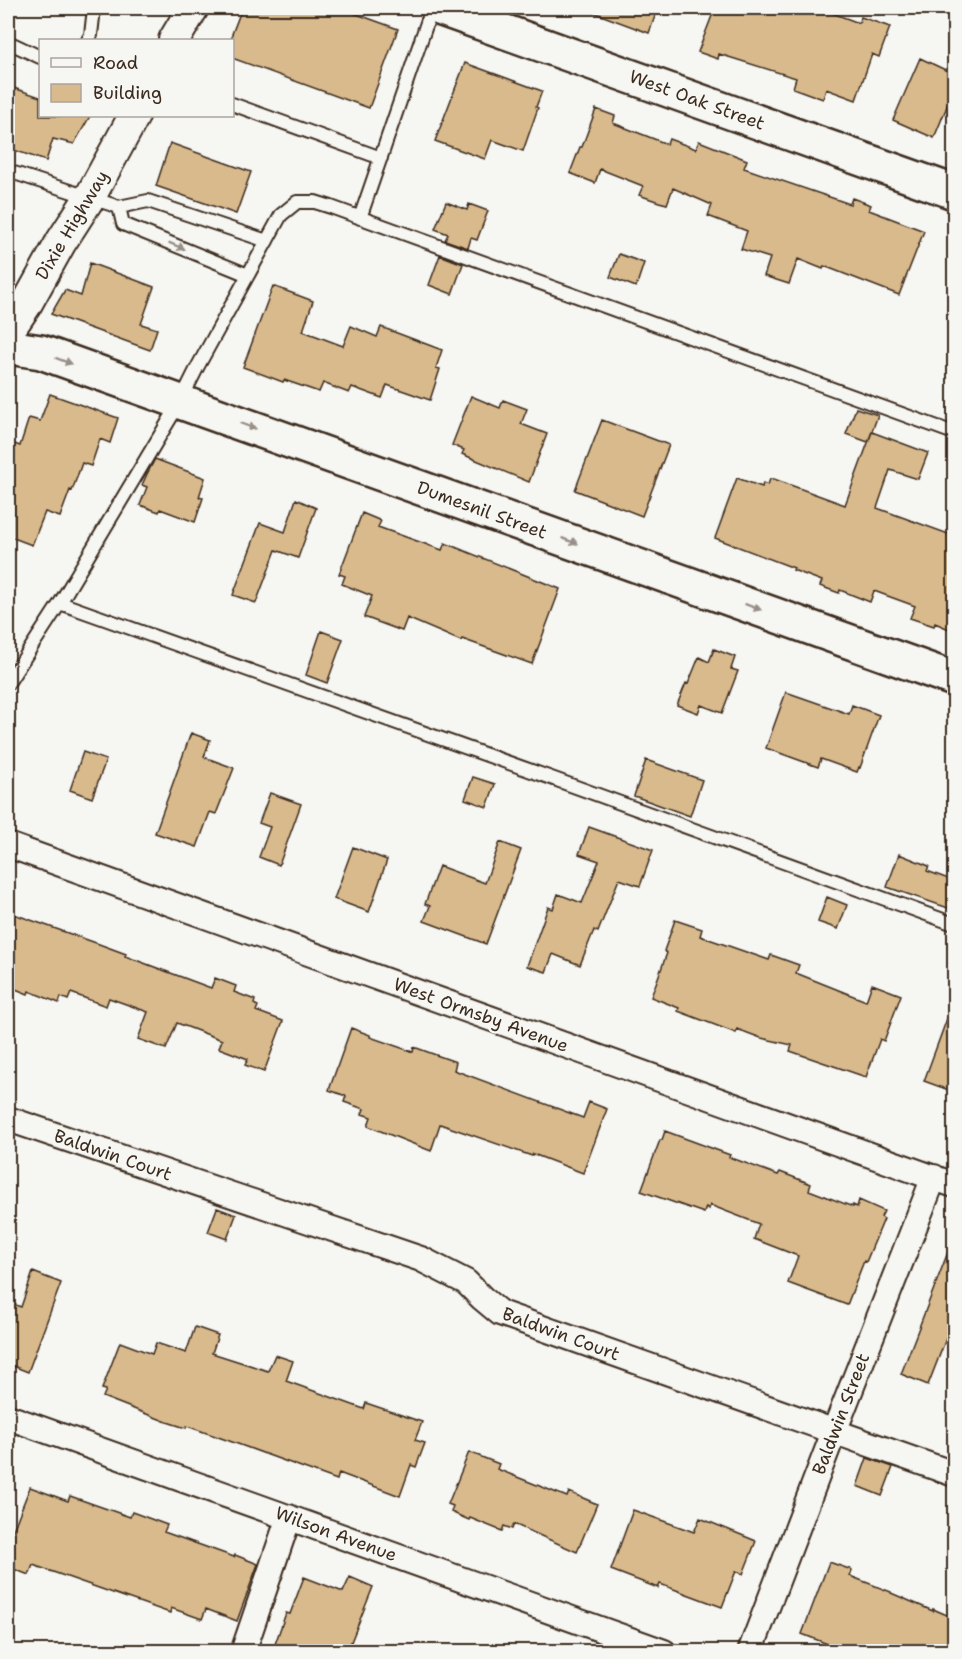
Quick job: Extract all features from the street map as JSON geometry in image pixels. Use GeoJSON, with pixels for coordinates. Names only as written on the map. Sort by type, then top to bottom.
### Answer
{"type":"FeatureCollection","features":[{"type":"Feature","properties":{"kind":"main road","name":"West Oak Street"},"geometry":{"type":"LineString","coordinates":[[450,10],[954,192]]}},
{"type":"Feature","properties":{"kind":"main road","name":"Dumesnil Street"},"geometry":{"type":"LineString","coordinates":[[8,347],[41,352],[954,679]]}},
{"type":"Feature","properties":{"kind":"street"},"geometry":{"type":"LineString","coordinates":[[175,39],[193,8]]}},
{"type":"Feature","properties":{"kind":"street","name":"Dixie Highway"},"geometry":{"type":"LineString","coordinates":[[8,332],[90,197],[133,117]]}},
{"type":"Feature","properties":{"kind":"street","name":"West Ormsby Avenue"},"geometry":{"type":"LineString","coordinates":[[8,845],[944,1181]]}},
{"type":"Feature","properties":{"kind":"street","name":"Baldwin Court"},"geometry":{"type":"LineString","coordinates":[[8,1119],[421,1259],[466,1282],[500,1313],[954,1474]]}},
{"type":"Feature","properties":{"kind":"street","name":"Baldwin Street"},"geometry":{"type":"LineString","coordinates":[[750,1652],[834,1432],[944,1181]]}},
{"type":"Feature","properties":{"kind":"street","name":"Wilson Avenue"},"geometry":{"type":"LineString","coordinates":[[8,1417],[664,1652]]}},
{"type":"Feature","properties":{"kind":"street"},"geometry":{"type":"LineString","coordinates":[[243,1652],[289,1517]]}},
{"type":"Feature","properties":{"kind":"lane"},"geometry":{"type":"LineString","coordinates":[[89,39],[94,8]]}},
{"type":"Feature","properties":{"kind":"lane"},"geometry":{"type":"LineString","coordinates":[[360,218],[381,158],[450,10]]}},
{"type":"Feature","properties":{"kind":"lane"},"geometry":{"type":"LineString","coordinates":[[8,42],[39,57]]}},
{"type":"Feature","properties":{"kind":"lane"},"geometry":{"type":"LineString","coordinates":[[234,105],[381,158]]}},
{"type":"Feature","properties":{"kind":"lane"},"geometry":{"type":"LineString","coordinates":[[8,171],[119,207],[148,201],[267,241]]}},
{"type":"Feature","properties":{"kind":"lane"},"geometry":{"type":"LineString","coordinates":[[8,683],[60,603],[180,402],[281,214],[297,202],[315,202],[954,433]]}},
{"type":"Feature","properties":{"kind":"lane"},"geometry":{"type":"LineString","coordinates":[[119,207],[123,224],[248,275]]}},
{"type":"Feature","properties":{"kind":"lane"},"geometry":{"type":"LineString","coordinates":[[60,603],[954,924]]}},
{"type":"Feature","properties":{"kind":"building"},"geometry":{"type":"Polygon","coordinates":[[[242,8],[340,8],[398,29],[369,108],[234,59],[232,34],[242,8]]]}},
{"type":"Feature","properties":{"kind":"building"},"geometry":{"type":"Polygon","coordinates":[[[587,8],[658,8],[649,33],[587,10],[587,8]]]}},
{"type":"Feature","properties":{"kind":"building"},"geometry":{"type":"Polygon","coordinates":[[[715,8],[819,8],[859,23],[861,17],[890,27],[879,57],[872,54],[856,100],[826,89],[823,99],[793,88],[796,78],[719,54],[718,59],[698,52],[715,8]]]}},
{"type":"Feature","properties":{"kind":"building"},"geometry":{"type":"Polygon","coordinates":[[[920,58],[954,74],[954,89],[934,138],[893,120],[920,58]]]}},
{"type":"Feature","properties":{"kind":"building"},"geometry":{"type":"Polygon","coordinates":[[[465,63],[542,91],[523,151],[492,140],[485,159],[435,141],[465,63]]]}},
{"type":"Feature","properties":{"kind":"building"},"geometry":{"type":"Polygon","coordinates":[[[8,86],[39,97],[39,117],[89,117],[74,144],[53,139],[46,161],[8,148],[8,86]]]}},
{"type":"Feature","properties":{"kind":"building"},"geometry":{"type":"Polygon","coordinates":[[[596,109],[615,116],[613,123],[667,144],[669,139],[696,149],[699,141],[747,160],[744,168],[850,204],[852,198],[871,205],[869,210],[924,231],[899,295],[824,266],[823,269],[798,259],[789,284],[764,276],[770,258],[741,249],[747,231],[708,216],[712,205],[673,188],[667,204],[659,202],[639,195],[643,186],[600,169],[595,183],[570,173],[596,109]]]}},
{"type":"Feature","properties":{"kind":"building"},"geometry":{"type":"Polygon","coordinates":[[[170,143],[251,172],[236,214],[156,186],[170,143]]]}},
{"type":"Feature","properties":{"kind":"building"},"geometry":{"type":"Polygon","coordinates":[[[446,202],[467,210],[469,204],[488,211],[477,240],[471,238],[468,248],[445,240],[448,234],[435,229],[446,202]]]}},
{"type":"Feature","properties":{"kind":"building"},"geometry":{"type":"Polygon","coordinates":[[[619,254],[644,263],[636,287],[610,277],[619,254]]]}},
{"type":"Feature","properties":{"kind":"building"},"geometry":{"type":"Polygon","coordinates":[[[440,255],[463,264],[452,294],[429,285],[440,255]]]}},
{"type":"Feature","properties":{"kind":"building"},"geometry":{"type":"Polygon","coordinates":[[[90,263],[154,287],[141,324],[157,329],[150,350],[51,314],[65,290],[81,296],[90,263]]]}},
{"type":"Feature","properties":{"kind":"building"},"geometry":{"type":"Polygon","coordinates":[[[273,286],[313,301],[303,331],[343,346],[351,326],[377,337],[381,327],[442,350],[436,368],[440,369],[430,400],[387,385],[382,398],[352,387],[349,393],[323,383],[319,392],[243,367],[273,286]]]}},
{"type":"Feature","properties":{"kind":"building"},"geometry":{"type":"Polygon","coordinates":[[[50,394],[118,418],[110,443],[100,439],[91,466],[82,463],[60,517],[45,512],[32,545],[8,536],[8,456],[12,443],[20,446],[29,418],[40,421],[50,394]]]}},
{"type":"Feature","properties":{"kind":"building"},"geometry":{"type":"Polygon","coordinates":[[[471,396],[500,408],[503,400],[527,409],[521,424],[547,434],[529,482],[462,454],[464,450],[452,445],[471,396]]]}},
{"type":"Feature","properties":{"kind":"building"},"geometry":{"type":"Polygon","coordinates":[[[856,408],[878,415],[868,442],[846,434],[856,408]]]}},
{"type":"Feature","properties":{"kind":"building"},"geometry":{"type":"Polygon","coordinates":[[[602,420],[669,445],[642,516],[575,490],[602,420]]]}},
{"type":"Feature","properties":{"kind":"building"},"geometry":{"type":"Polygon","coordinates":[[[872,432],[928,453],[918,479],[890,470],[877,508],[954,536],[954,631],[935,623],[934,626],[910,618],[915,606],[874,591],[870,602],[840,590],[839,593],[820,586],[822,581],[793,570],[794,568],[715,538],[737,478],[762,487],[763,483],[768,485],[770,479],[774,479],[845,505],[872,432]]]}},
{"type":"Feature","properties":{"kind":"building"},"geometry":{"type":"Polygon","coordinates":[[[155,459],[205,478],[199,497],[203,498],[195,522],[160,509],[159,512],[140,505],[147,487],[142,485],[155,459]]]}},
{"type":"Feature","properties":{"kind":"building"},"geometry":{"type":"Polygon","coordinates":[[[296,499],[316,508],[298,558],[276,550],[256,603],[233,595],[260,523],[285,532],[296,499]]]}},
{"type":"Feature","properties":{"kind":"building"},"geometry":{"type":"Polygon","coordinates":[[[362,513],[381,521],[378,527],[442,550],[445,543],[560,589],[532,664],[462,639],[461,641],[407,618],[402,631],[364,617],[372,596],[342,584],[345,576],[339,574],[362,513]]]}},
{"type":"Feature","properties":{"kind":"building"},"geometry":{"type":"Polygon","coordinates":[[[321,631],[343,639],[327,683],[306,675],[321,631]]]}},
{"type":"Feature","properties":{"kind":"building"},"geometry":{"type":"Polygon","coordinates":[[[714,649],[735,657],[731,669],[738,671],[722,713],[701,705],[698,713],[677,705],[699,657],[709,662],[714,649]]]}},
{"type":"Feature","properties":{"kind":"building"},"geometry":{"type":"Polygon","coordinates":[[[786,692],[849,714],[852,705],[879,715],[857,772],[821,759],[818,767],[766,748],[786,692]]]}},
{"type":"Feature","properties":{"kind":"building"},"geometry":{"type":"Polygon","coordinates":[[[191,733],[210,740],[204,757],[234,768],[216,814],[210,812],[197,847],[155,833],[191,733]]]}},
{"type":"Feature","properties":{"kind":"building"},"geometry":{"type":"Polygon","coordinates":[[[83,752],[106,760],[92,798],[70,790],[83,752]]]}},
{"type":"Feature","properties":{"kind":"building"},"geometry":{"type":"Polygon","coordinates":[[[646,760],[702,780],[690,816],[634,796],[646,760]]]}},
{"type":"Feature","properties":{"kind":"building"},"geometry":{"type":"Polygon","coordinates":[[[473,777],[495,784],[487,807],[465,799],[473,777]]]}},
{"type":"Feature","properties":{"kind":"building"},"geometry":{"type":"Polygon","coordinates":[[[270,793],[301,804],[279,865],[259,857],[270,827],[259,823],[270,793]]]}},
{"type":"Feature","properties":{"kind":"building"},"geometry":{"type":"Polygon","coordinates":[[[589,827],[653,850],[640,886],[619,879],[598,932],[594,930],[580,965],[553,954],[546,972],[527,966],[548,907],[553,909],[558,894],[582,903],[599,861],[579,854],[589,827]]]}},
{"type":"Feature","properties":{"kind":"building"},"geometry":{"type":"Polygon","coordinates":[[[500,842],[521,850],[486,944],[424,921],[430,906],[425,904],[439,866],[485,883],[500,842]]]}},
{"type":"Feature","properties":{"kind":"building"},"geometry":{"type":"Polygon","coordinates":[[[353,847],[387,860],[369,912],[334,899],[353,847]]]}},
{"type":"Feature","properties":{"kind":"building"},"geometry":{"type":"Polygon","coordinates":[[[899,854],[929,866],[927,871],[954,881],[954,910],[887,887],[899,854]]]}},
{"type":"Feature","properties":{"kind":"building"},"geometry":{"type":"Polygon","coordinates":[[[827,897],[847,905],[838,929],[818,922],[827,897]]]}},
{"type":"Feature","properties":{"kind":"building"},"geometry":{"type":"Polygon","coordinates":[[[8,912],[126,954],[125,956],[211,988],[215,978],[236,986],[234,992],[255,1000],[254,1004],[258,1006],[256,1011],[283,1021],[264,1072],[245,1065],[248,1059],[219,1048],[222,1040],[177,1023],[166,1049],[138,1039],[148,1012],[109,998],[106,1006],[71,993],[68,1000],[61,997],[59,1003],[29,991],[28,994],[8,986],[8,912]]]}},
{"type":"Feature","properties":{"kind":"building"},"geometry":{"type":"Polygon","coordinates":[[[675,920],[702,929],[700,936],[769,960],[771,955],[799,965],[796,973],[866,1001],[872,984],[901,995],[884,1041],[880,1039],[866,1077],[790,1051],[792,1045],[761,1038],[737,1029],[736,1033],[678,1011],[679,1008],[651,997],[667,953],[664,951],[675,920]]]}},
{"type":"Feature","properties":{"kind":"building"},"geometry":{"type":"Polygon","coordinates":[[[952,1005],[954,1005],[954,1092],[924,1081],[952,1005]]]}},
{"type":"Feature","properties":{"kind":"building"},"geometry":{"type":"Polygon","coordinates":[[[351,1028],[413,1052],[414,1047],[456,1062],[454,1070],[583,1118],[589,1102],[607,1109],[583,1173],[440,1124],[431,1151],[368,1126],[371,1117],[362,1114],[364,1109],[344,1102],[346,1096],[329,1090],[351,1028]]]}},
{"type":"Feature","properties":{"kind":"building"},"geometry":{"type":"Polygon","coordinates":[[[665,1131],[778,1175],[780,1172],[811,1184],[809,1190],[853,1207],[853,1205],[857,1207],[859,1200],[884,1211],[881,1217],[884,1219],[847,1305],[788,1283],[798,1256],[754,1239],[759,1224],[710,1205],[709,1209],[706,1207],[704,1213],[641,1191],[665,1131]]]}},
{"type":"Feature","properties":{"kind":"building"},"geometry":{"type":"Polygon","coordinates":[[[217,1208],[236,1215],[227,1239],[208,1232],[217,1208]]]}},
{"type":"Feature","properties":{"kind":"building"},"geometry":{"type":"Polygon","coordinates":[[[953,1239],[954,1318],[928,1385],[901,1374],[953,1239]]]}},
{"type":"Feature","properties":{"kind":"building"},"geometry":{"type":"Polygon","coordinates":[[[33,1272],[61,1283],[28,1372],[8,1364],[8,1302],[21,1307],[33,1272]]]}},
{"type":"Feature","properties":{"kind":"building"},"geometry":{"type":"Polygon","coordinates":[[[195,1327],[218,1335],[212,1353],[268,1371],[275,1355],[293,1361],[286,1381],[364,1409],[366,1403],[422,1422],[415,1440],[425,1443],[416,1467],[411,1465],[400,1496],[339,1473],[337,1480],[187,1426],[186,1428],[167,1422],[103,1397],[106,1390],[102,1389],[120,1342],[152,1354],[156,1343],[186,1353],[195,1327]]]}},
{"type":"Feature","properties":{"kind":"building"},"geometry":{"type":"Polygon","coordinates":[[[469,1452],[499,1464],[497,1469],[567,1497],[569,1492],[597,1504],[577,1552],[514,1524],[512,1529],[504,1526],[502,1531],[451,1512],[453,1506],[448,1504],[469,1452]]]}},
{"type":"Feature","properties":{"kind":"building"},"geometry":{"type":"Polygon","coordinates":[[[867,1458],[893,1467],[882,1496],[857,1486],[867,1458]]]}},
{"type":"Feature","properties":{"kind":"building"},"geometry":{"type":"Polygon","coordinates":[[[30,1487],[68,1501],[70,1496],[130,1517],[132,1512],[167,1525],[164,1532],[258,1564],[237,1621],[206,1609],[202,1619],[171,1608],[170,1613],[33,1565],[29,1575],[8,1567],[8,1543],[30,1487]]]}},
{"type":"Feature","properties":{"kind":"building"},"geometry":{"type":"Polygon","coordinates":[[[633,1510],[694,1532],[700,1518],[756,1541],[743,1574],[736,1571],[722,1607],[660,1584],[658,1588],[611,1570],[633,1510]]]}},
{"type":"Feature","properties":{"kind":"building"},"geometry":{"type":"Polygon","coordinates":[[[829,1562],[852,1570],[850,1576],[954,1618],[954,1652],[848,1652],[802,1634],[829,1562]]]}},
{"type":"Feature","properties":{"kind":"building"},"geometry":{"type":"Polygon","coordinates":[[[304,1577],[343,1592],[350,1577],[373,1587],[347,1652],[285,1652],[274,1647],[286,1613],[290,1614],[304,1577]]]}}]}
